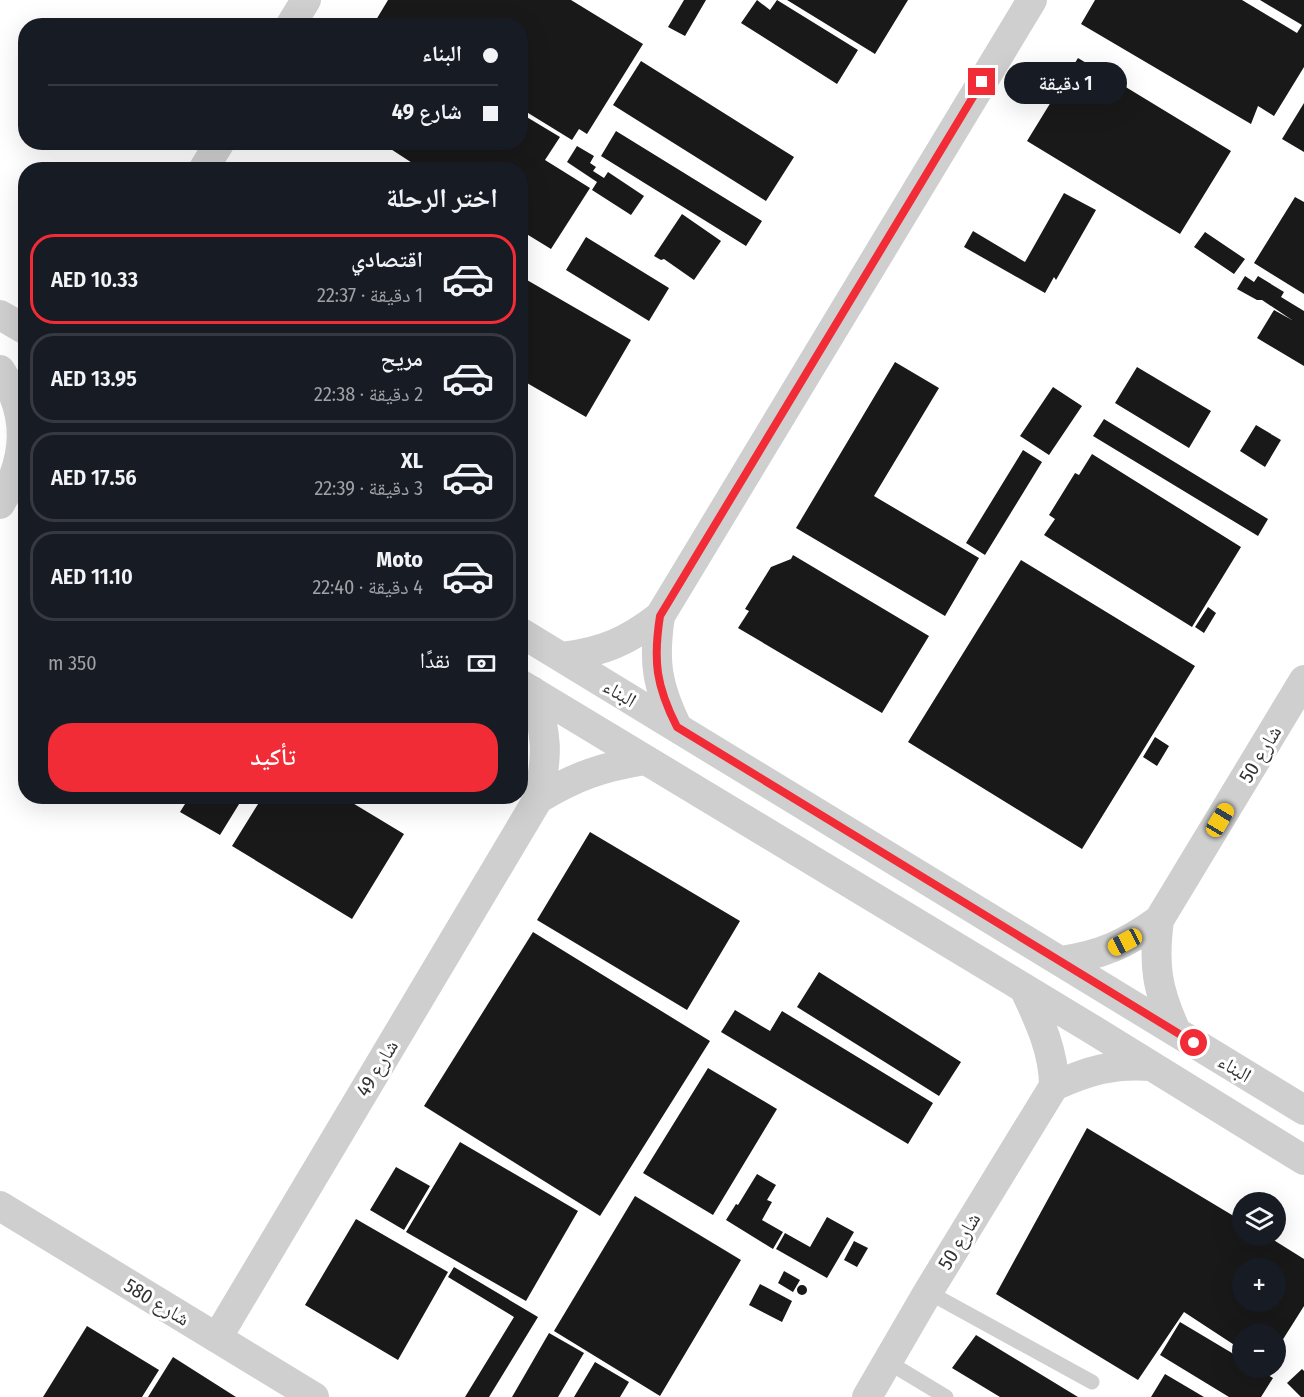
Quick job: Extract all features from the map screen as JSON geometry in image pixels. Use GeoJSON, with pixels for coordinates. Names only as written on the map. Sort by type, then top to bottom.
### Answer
{"type":"FeatureCollection","features":[{"type":"Feature","properties":{"kind":"street"},"geometry":{"type":"LineString","coordinates":[[295,18],[306,0]]}},
{"type":"Feature","properties":{"kind":"street"},"geometry":{"type":"LineString","coordinates":[[562,657],[588,654],[615,645],[639,633],[660,616],[1032,0]]}},
{"type":"Feature","properties":{"kind":"street"},"geometry":{"type":"LineString","coordinates":[[0,315],[18,325]]}},
{"type":"Feature","properties":{"kind":"street"},"geometry":{"type":"LineString","coordinates":[[0,368],[18,378]]}},
{"type":"Feature","properties":{"kind":"street"},"geometry":{"type":"LineString","coordinates":[[0,368],[10,385],[18,407]]}},
{"type":"Feature","properties":{"kind":"street"},"geometry":{"type":"LineString","coordinates":[[12,487],[18,466]]}},
{"type":"Feature","properties":{"kind":"street"},"geometry":{"type":"LineString","coordinates":[[660,616],[656,644],[657,674],[664,701],[677,727]]}},
{"type":"Feature","properties":{"kind":"street","name":"البناء"},"geometry":{"type":"LineString","coordinates":[[528,637],[1304,1110]]}},
{"type":"Feature","properties":{"kind":"street","name":"شارع 50"},"geometry":{"type":"LineString","coordinates":[[1061,961],[1088,957],[1113,949],[1137,936],[1159,920],[1304,680]]}},
{"type":"Feature","properties":{"kind":"street"},"geometry":{"type":"LineString","coordinates":[[528,688],[1304,1160]]}},
{"type":"Feature","properties":{"kind":"street","name":"شارع 49"},"geometry":{"type":"LineString","coordinates":[[217,1338],[538,799],[544,772],[546,744],[542,717],[528,691]]}},
{"type":"Feature","properties":{"kind":"street","name":"شارع 49"},"geometry":{"type":"LineString","coordinates":[[538,799],[589,772],[617,764],[645,760]]}},
{"type":"Feature","properties":{"kind":"street","name":"شارع 50"},"geometry":{"type":"LineString","coordinates":[[1159,920],[1155,948],[1157,977],[1164,1005],[1176,1031]]}},
{"type":"Feature","properties":{"kind":"street"},"geometry":{"type":"LineString","coordinates":[[1024,988],[1051,1055],[1054,1065],[1054,1086],[1110,1066],[1130,1064],[1151,1066]]}},
{"type":"Feature","properties":{"kind":"street","name":"شارع 50"},"geometry":{"type":"LineString","coordinates":[[867,1397],[928,1292],[1054,1086]]}},
{"type":"Feature","properties":{"kind":"street","name":"شارع 580"},"geometry":{"type":"LineString","coordinates":[[0,1206],[314,1397]]}},
{"type":"Feature","properties":{"kind":"lane"},"geometry":{"type":"LineString","coordinates":[[928,1292],[1092,1382]]}},
{"type":"Feature","properties":{"kind":"lane"},"geometry":{"type":"LineString","coordinates":[[888,1362],[946,1397]]}},
{"type":"Feature","properties":{"kind":"building"},"geometry":{"type":"Polygon","coordinates":[[[388,0],[571,0],[643,44],[587,134],[579,129],[572,140],[528,113],[528,18],[377,18],[388,0]]]}},
{"type":"Feature","properties":{"kind":"building"},"geometry":{"type":"Polygon","coordinates":[[[684,0],[706,0],[685,36],[668,27],[684,0]]]}},
{"type":"Feature","properties":{"kind":"building"},"geometry":{"type":"Polygon","coordinates":[[[757,0],[770,10],[777,0],[858,50],[837,84],[741,23],[757,0]]]}},
{"type":"Feature","properties":{"kind":"building"},"geometry":{"type":"Polygon","coordinates":[[[787,0],[908,0],[875,54],[787,0]]]}},
{"type":"Feature","properties":{"kind":"building"},"geometry":{"type":"Polygon","coordinates":[[[1095,0],[1242,0],[1297,33],[1302,25],[1260,0],[1304,0],[1304,67],[1274,116],[1258,106],[1251,124],[1081,24],[1095,0]]]}},
{"type":"Feature","properties":{"kind":"building"},"geometry":{"type":"Polygon","coordinates":[[[1078,58],[1231,151],[1180,234],[1027,141],[1078,58]]]}},
{"type":"Feature","properties":{"kind":"building"},"geometry":{"type":"Polygon","coordinates":[[[641,61],[794,157],[766,201],[613,105],[641,61]]]}},
{"type":"Feature","properties":{"kind":"building"},"geometry":{"type":"Polygon","coordinates":[[[1304,103],[1304,152],[1282,139],[1304,103]]]}},
{"type":"Feature","properties":{"kind":"building"},"geometry":{"type":"Polygon","coordinates":[[[528,118],[560,137],[545,160],[590,188],[551,249],[528,235],[528,162],[411,162],[392,150],[528,150],[528,118]]]}},
{"type":"Feature","properties":{"kind":"building"},"geometry":{"type":"Polygon","coordinates":[[[616,131],[762,221],[746,246],[601,156],[616,131]]]}},
{"type":"Feature","properties":{"kind":"building"},"geometry":{"type":"Polygon","coordinates":[[[577,146],[594,156],[590,163],[596,167],[593,171],[604,178],[608,172],[644,196],[631,215],[592,190],[597,182],[567,162],[577,146]]]}},
{"type":"Feature","properties":{"kind":"building"},"geometry":{"type":"Polygon","coordinates":[[[1064,193],[1096,210],[1056,280],[1054,277],[1045,293],[964,247],[973,231],[1025,262],[1064,193]]]}},
{"type":"Feature","properties":{"kind":"building"},"geometry":{"type":"Polygon","coordinates":[[[1295,197],[1304,202],[1304,294],[1254,263],[1295,197]]]}},
{"type":"Feature","properties":{"kind":"building"},"geometry":{"type":"Polygon","coordinates":[[[682,214],[721,241],[694,280],[664,259],[661,260],[654,256],[682,214]]]}},
{"type":"Feature","properties":{"kind":"building"},"geometry":{"type":"Polygon","coordinates":[[[1205,232],[1245,259],[1234,274],[1194,247],[1205,232]]]}},
{"type":"Feature","properties":{"kind":"building"},"geometry":{"type":"Polygon","coordinates":[[[586,237],[669,288],[649,321],[566,270],[586,237]]]}},
{"type":"Feature","properties":{"kind":"building"},"geometry":{"type":"Polygon","coordinates":[[[1245,276],[1254,282],[1258,276],[1284,292],[1281,297],[1304,311],[1304,366],[1257,338],[1274,310],[1292,320],[1262,300],[1257,300],[1237,289],[1245,276]]]}},
{"type":"Feature","properties":{"kind":"building"},"geometry":{"type":"Polygon","coordinates":[[[528,281],[631,340],[586,417],[528,384],[528,281]]]}},
{"type":"Feature","properties":{"kind":"building"},"geometry":{"type":"Polygon","coordinates":[[[895,362],[939,388],[874,496],[979,558],[945,616],[796,528],[895,362]]]}},
{"type":"Feature","properties":{"kind":"building"},"geometry":{"type":"Polygon","coordinates":[[[1137,367],[1211,411],[1189,448],[1115,403],[1137,367]]]}},
{"type":"Feature","properties":{"kind":"building"},"geometry":{"type":"Polygon","coordinates":[[[1053,387],[1082,406],[1049,455],[1020,436],[1053,387]]]}},
{"type":"Feature","properties":{"kind":"building"},"geometry":{"type":"Polygon","coordinates":[[[1104,419],[1268,519],[1258,536],[1093,436],[1104,419]]]}},
{"type":"Feature","properties":{"kind":"building"},"geometry":{"type":"Polygon","coordinates":[[[1256,425],[1281,440],[1265,467],[1240,451],[1256,425]]]}},
{"type":"Feature","properties":{"kind":"building"},"geometry":{"type":"Polygon","coordinates":[[[1023,450],[1042,462],[985,555],[966,543],[1023,450]]]}},
{"type":"Feature","properties":{"kind":"building"},"geometry":{"type":"Polygon","coordinates":[[[1092,454],[1241,547],[1192,627],[1044,535],[1055,519],[1049,515],[1075,473],[1079,475],[1092,454]]]}},
{"type":"Feature","properties":{"kind":"building"},"geometry":{"type":"Polygon","coordinates":[[[793,555],[929,636],[882,713],[738,628],[749,611],[745,609],[771,567],[791,559],[793,555]]]}},
{"type":"Feature","properties":{"kind":"building"},"geometry":{"type":"Polygon","coordinates":[[[1021,560],[1195,666],[1082,849],[908,742],[1021,560]]]}},
{"type":"Feature","properties":{"kind":"building"},"geometry":{"type":"Polygon","coordinates":[[[1208,607],[1216,613],[1204,633],[1195,627],[1208,607]]]}},
{"type":"Feature","properties":{"kind":"building"},"geometry":{"type":"Polygon","coordinates":[[[1155,737],[1169,746],[1157,766],[1143,757],[1155,737]]]}},
{"type":"Feature","properties":{"kind":"building"},"geometry":{"type":"Polygon","coordinates":[[[185,804],[239,804],[220,835],[180,812],[185,804]]]}},
{"type":"Feature","properties":{"kind":"building"},"geometry":{"type":"Polygon","coordinates":[[[258,804],[354,804],[404,834],[352,919],[232,846],[258,804]]]}},
{"type":"Feature","properties":{"kind":"building"},"geometry":{"type":"Polygon","coordinates":[[[590,832],[740,921],[687,1010],[537,920],[590,832]]]}},
{"type":"Feature","properties":{"kind":"building"},"geometry":{"type":"Polygon","coordinates":[[[533,932],[710,1041],[600,1216],[424,1106],[533,932]]]}},
{"type":"Feature","properties":{"kind":"building"},"geometry":{"type":"Polygon","coordinates":[[[819,972],[961,1062],[939,1096],[797,1007],[819,972]]]}},
{"type":"Feature","properties":{"kind":"building"},"geometry":{"type":"Polygon","coordinates":[[[735,1010],[770,1031],[782,1011],[933,1103],[908,1144],[721,1032],[735,1010]]]}},
{"type":"Feature","properties":{"kind":"building"},"geometry":{"type":"Polygon","coordinates":[[[708,1068],[777,1109],[713,1215],[643,1173],[708,1068]]]}},
{"type":"Feature","properties":{"kind":"building"},"geometry":{"type":"Polygon","coordinates":[[[1087,1128],[1232,1215],[1232,1246],[1283,1246],[1304,1259],[1304,1306],[1286,1335],[1286,1324],[1232,1324],[1232,1343],[1184,1312],[1138,1380],[996,1294],[1087,1128]]]}},
{"type":"Feature","properties":{"kind":"building"},"geometry":{"type":"Polygon","coordinates":[[[460,1142],[578,1211],[526,1301],[406,1232],[460,1142]]]}},
{"type":"Feature","properties":{"kind":"building"},"geometry":{"type":"Polygon","coordinates":[[[396,1167],[430,1186],[404,1230],[370,1210],[396,1167]]]}},
{"type":"Feature","properties":{"kind":"building"},"geometry":{"type":"Polygon","coordinates":[[[757,1174],[776,1185],[767,1200],[772,1202],[762,1220],[783,1232],[773,1249],[726,1220],[757,1174]]]}},
{"type":"Feature","properties":{"kind":"building"},"geometry":{"type":"Polygon","coordinates":[[[635,1196],[741,1260],[660,1396],[554,1331],[635,1196]]]}},
{"type":"Feature","properties":{"kind":"building"},"geometry":{"type":"Polygon","coordinates":[[[827,1217],[854,1232],[827,1278],[776,1249],[785,1233],[810,1247],[827,1217]]]}},
{"type":"Feature","properties":{"kind":"building"},"geometry":{"type":"Polygon","coordinates":[[[356,1219],[448,1272],[398,1360],[305,1305],[356,1219]]]}},
{"type":"Feature","properties":{"kind":"building"},"geometry":{"type":"Polygon","coordinates":[[[854,1241],[868,1248],[857,1267],[844,1260],[854,1241]]]}},
{"type":"Feature","properties":{"kind":"building"},"geometry":{"type":"Polygon","coordinates":[[[454,1267],[538,1317],[489,1397],[465,1397],[514,1317],[448,1277],[454,1267]]]}},
{"type":"Feature","properties":{"kind":"building"},"geometry":{"type":"Polygon","coordinates":[[[784,1271],[800,1280],[793,1292],[778,1283],[784,1271]]]}},
{"type":"Feature","properties":{"kind":"building"},"geometry":{"type":"Polygon","coordinates":[[[760,1284],[792,1301],[782,1322],[749,1305],[760,1284]]]}},
{"type":"Feature","properties":{"kind":"building"},"geometry":{"type":"Polygon","coordinates":[[[802,1285],[806,1286],[806,1294],[802,1295],[798,1294],[797,1290],[798,1286],[802,1285]]]}},
{"type":"Feature","properties":{"kind":"building"},"geometry":{"type":"Polygon","coordinates":[[[1180,1322],[1232,1353],[1232,1378],[1273,1378],[1261,1397],[1229,1397],[1160,1355],[1180,1322]]]}},
{"type":"Feature","properties":{"kind":"building"},"geometry":{"type":"Polygon","coordinates":[[[87,1326],[159,1370],[142,1397],[43,1397],[87,1326]]]}},
{"type":"Feature","properties":{"kind":"building"},"geometry":{"type":"Polygon","coordinates":[[[549,1333],[584,1353],[558,1397],[512,1397],[549,1333]]]}},
{"type":"Feature","properties":{"kind":"building"},"geometry":{"type":"Polygon","coordinates":[[[976,1335],[1078,1397],[1000,1397],[952,1368],[976,1335]]]}},
{"type":"Feature","properties":{"kind":"building"},"geometry":{"type":"Polygon","coordinates":[[[173,1357],[236,1397],[148,1397],[173,1357]]]}},
{"type":"Feature","properties":{"kind":"building"},"geometry":{"type":"Polygon","coordinates":[[[595,1362],[629,1382],[620,1397],[574,1397],[595,1362]]]}},
{"type":"Feature","properties":{"kind":"building"},"geometry":{"type":"Polygon","coordinates":[[[1302,1369],[1304,1371],[1304,1397],[1301,1397],[1287,1383],[1302,1369]]]}},
{"type":"Feature","properties":{"kind":"building"},"geometry":{"type":"Polygon","coordinates":[[[1165,1374],[1204,1397],[1151,1397],[1165,1374]]]}},
{"type":"Feature","properties":{"kind":"route"},"geometry":{"type":"LineString","coordinates":[[982,82],[660,616],[656,644],[657,674],[664,701],[677,727],[1194,1043]]}}]}
